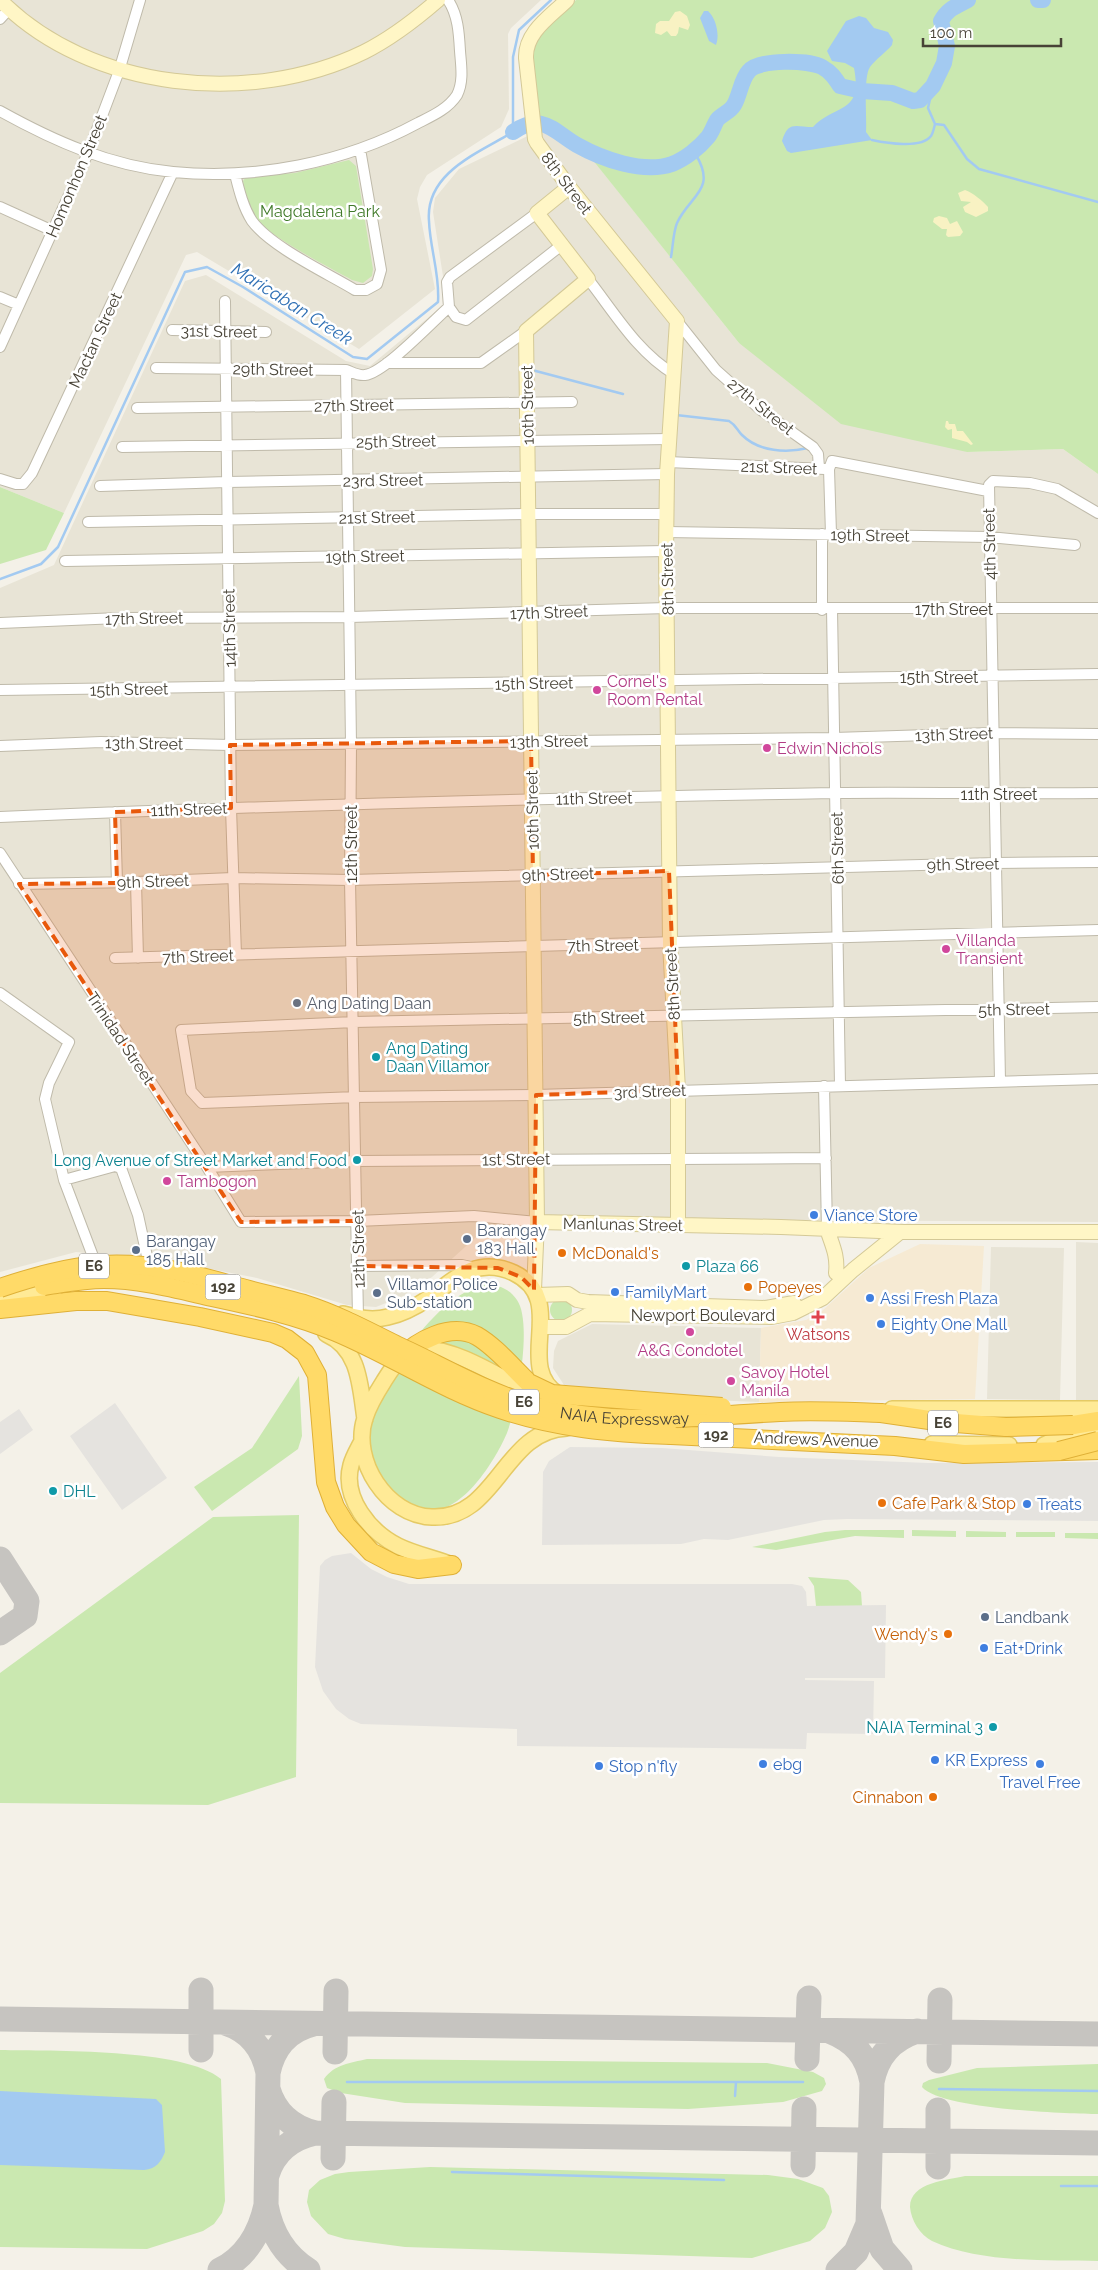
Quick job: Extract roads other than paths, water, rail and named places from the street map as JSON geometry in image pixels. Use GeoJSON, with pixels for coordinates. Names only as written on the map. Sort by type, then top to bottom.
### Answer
{"type":"FeatureCollection","features":[{"type":"Feature","properties":{"kind":"highway","name":"NAIA Expressway"},"geometry":{"type":"LineString","coordinates":[[0,1288],[35,1276],[80,1267],[105,1265],[159,1268],[190,1273],[304,1304],[350,1323],[472,1383],[534,1406],[590,1416],[664,1420],[783,1412],[881,1412],[943,1422],[1006,1427],[1073,1425],[1098,1421]]}},
{"type":"Feature","properties":{"kind":"highway","name":"NAIA Expressway"},"geometry":{"type":"LineString","coordinates":[[0,1300],[37,1287],[80,1280],[106,1279],[158,1285],[186,1291],[302,1319],[336,1332],[466,1396],[500,1409],[562,1426],[591,1431],[895,1446],[964,1454],[1044,1447],[1098,1450]]}},
{"type":"Feature","properties":{"kind":"highway"},"geometry":{"type":"LineString","coordinates":[[0,1309],[76,1301],[108,1301],[210,1319],[273,1333],[292,1341],[305,1354],[316,1375],[326,1482],[332,1501],[342,1519],[366,1547],[387,1561],[418,1569],[452,1565]]}},
{"type":"Feature","properties":{"kind":"highway"},"geometry":{"type":"LineString","coordinates":[[399,1359],[417,1344],[449,1332],[467,1332],[484,1341],[529,1383],[552,1394],[783,1412]]}},
{"type":"Feature","properties":{"kind":"highway"},"geometry":{"type":"LineString","coordinates":[[1073,1425],[1098,1426]]}},
{"type":"Feature","properties":{"kind":"highway"},"geometry":{"type":"LineString","coordinates":[[1044,1447],[1098,1441]]}},
{"type":"Feature","properties":{"kind":"main road","name":"192"},"geometry":{"type":"LineString","coordinates":[[0,1284],[43,1270],[92,1266],[151,1271],[358,1318],[386,1318],[406,1311],[429,1298],[452,1279],[477,1268],[491,1267],[506,1270],[521,1277],[536,1292],[541,1327]]}},
{"type":"Feature","properties":{"kind":"main road"},"geometry":{"type":"LineString","coordinates":[[89,1284],[92,1266]]}},
{"type":"Feature","properties":{"kind":"main road","name":"192"},"geometry":{"type":"LineString","coordinates":[[0,1300],[43,1289],[89,1284],[132,1285],[215,1301],[282,1319],[330,1336],[341,1343],[353,1360],[359,1380],[365,1419],[362,1441]]}},
{"type":"Feature","properties":{"kind":"main road","name":"Andrews Avenue"},"geometry":{"type":"LineString","coordinates":[[541,1327],[539,1367],[542,1378],[554,1392],[581,1404],[749,1408],[1098,1409]]}},
{"type":"Feature","properties":{"kind":"main road"},"geometry":{"type":"LineString","coordinates":[[399,1359],[406,1354],[420,1349],[447,1352],[515,1384],[540,1399],[581,1404]]}},
{"type":"Feature","properties":{"kind":"main road","name":"192"},"geometry":{"type":"LineString","coordinates":[[365,1419],[380,1388],[399,1359]]}},
{"type":"Feature","properties":{"kind":"main road"},"geometry":{"type":"LineString","coordinates":[[1026,1409],[1035,1414],[1040,1428],[1038,1438],[1044,1447],[1065,1435],[1098,1436]]}},
{"type":"Feature","properties":{"kind":"main road","name":"Andrews Avenue"},"geometry":{"type":"LineString","coordinates":[[362,1441],[369,1470],[387,1496],[406,1511],[431,1517],[450,1516],[470,1506],[490,1486],[530,1439],[556,1428],[578,1427],[1044,1447],[1098,1445]]}},
{"type":"Feature","properties":{"kind":"main road"},"geometry":{"type":"LineString","coordinates":[[362,1441],[353,1459],[349,1479],[354,1500],[365,1518],[382,1535],[399,1546],[452,1565]]}},
{"type":"Feature","properties":{"kind":"street","name":"Homonhon Street"},"geometry":{"type":"LineString","coordinates":[[0,347],[88,153],[119,70],[140,0]]}},
{"type":"Feature","properties":{"kind":"street"},"geometry":{"type":"LineString","coordinates":[[3,9],[36,32],[73,51],[119,70],[146,77],[219,84],[270,80],[311,72],[364,52],[408,26],[438,0]]}},
{"type":"Feature","properties":{"kind":"street"},"geometry":{"type":"LineString","coordinates":[[0,111],[37,131],[88,153],[132,166],[174,172],[235,174],[291,167],[360,149],[401,132],[450,104],[456,95],[462,75],[459,29],[452,6],[448,0]]}},
{"type":"Feature","properties":{"kind":"street","name":"8th Street"},"geometry":{"type":"LineString","coordinates":[[568,0],[533,34],[526,45],[532,111],[538,144],[569,187],[676,321],[667,468],[666,550],[670,943],[678,1090],[678,1224]]}},
{"type":"Feature","properties":{"kind":"street"},"geometry":{"type":"LineString","coordinates":[[235,174],[240,197],[252,220],[268,238],[355,290],[366,290],[377,284],[382,270],[360,149]]}},
{"type":"Feature","properties":{"kind":"street","name":"Mactan Street"},"geometry":{"type":"LineString","coordinates":[[0,479],[23,484],[32,473],[174,172]]}},
{"type":"Feature","properties":{"kind":"street"},"geometry":{"type":"LineString","coordinates":[[563,244],[466,320],[456,317],[449,307],[448,278],[537,213],[569,187]]}},
{"type":"Feature","properties":{"kind":"street"},"geometry":{"type":"LineString","coordinates":[[0,207],[53,231]]}},
{"type":"Feature","properties":{"kind":"street"},"geometry":{"type":"LineString","coordinates":[[537,213],[563,244],[635,341],[659,365],[674,374]]}},
{"type":"Feature","properties":{"kind":"street","name":"29th Street"},"geometry":{"type":"LineString","coordinates":[[387,363],[481,363],[526,331],[588,279]]}},
{"type":"Feature","properties":{"kind":"street"},"geometry":{"type":"LineString","coordinates":[[0,297],[19,305]]}},
{"type":"Feature","properties":{"kind":"street","name":"14th Street"},"geometry":{"type":"LineString","coordinates":[[224,301],[231,808],[236,955]]}},
{"type":"Feature","properties":{"kind":"street","name":"29th Street"},"geometry":{"type":"LineString","coordinates":[[156,368],[346,370],[364,375],[387,363],[449,307]]}},
{"type":"Feature","properties":{"kind":"street","name":"27th Street"},"geometry":{"type":"LineString","coordinates":[[676,321],[716,370],[761,410],[813,447],[827,466]]}},
{"type":"Feature","properties":{"kind":"street","name":"31st Street"},"geometry":{"type":"LineString","coordinates":[[172,330],[266,332]]}},
{"type":"Feature","properties":{"kind":"street","name":"10th Street"},"geometry":{"type":"LineString","coordinates":[[526,331],[537,1159],[536,1292]]}},
{"type":"Feature","properties":{"kind":"street","name":"12th Street"},"geometry":{"type":"LineString","coordinates":[[346,370],[351,744],[350,880],[356,1097],[358,1318]]}},
{"type":"Feature","properties":{"kind":"street","name":"27th Street"},"geometry":{"type":"LineString","coordinates":[[137,408],[572,402]]}},
{"type":"Feature","properties":{"kind":"street","name":"25th Street"},"geometry":{"type":"LineString","coordinates":[[122,447],[527,439],[670,439]]}},
{"type":"Feature","properties":{"kind":"street","name":"21st Street"},"geometry":{"type":"LineString","coordinates":[[667,468],[827,466],[988,491]]}},
{"type":"Feature","properties":{"kind":"street","name":"6th Street"},"geometry":{"type":"LineString","coordinates":[[827,466],[827,610],[833,678],[840,1086]]}},
{"type":"Feature","properties":{"kind":"street","name":"23rd Street"},"geometry":{"type":"LineString","coordinates":[[100,486],[227,482],[528,478],[667,468]]}},
{"type":"Feature","properties":{"kind":"street","name":"4th Street"},"geometry":{"type":"LineString","coordinates":[[1000,1082],[988,491],[993,481],[1044,485],[1058,489],[1098,513]]}},
{"type":"Feature","properties":{"kind":"street","name":"21st Street"},"geometry":{"type":"LineString","coordinates":[[88,522],[528,514],[666,514]]}},
{"type":"Feature","properties":{"kind":"street","name":"19th Street"},"geometry":{"type":"LineString","coordinates":[[666,532],[989,537],[1075,545]]}},
{"type":"Feature","properties":{"kind":"street","name":"19th Street"},"geometry":{"type":"LineString","coordinates":[[65,561],[666,550]]}},
{"type":"Feature","properties":{"kind":"street","name":"17th Street"},"geometry":{"type":"LineString","coordinates":[[0,623],[119,618],[350,617],[667,608],[827,610],[1098,608]]}},
{"type":"Feature","properties":{"kind":"street","name":"15th Street"},"geometry":{"type":"LineString","coordinates":[[0,690],[1098,674]]}},
{"type":"Feature","properties":{"kind":"street","name":"13th Street"},"geometry":{"type":"LineString","coordinates":[[0,746],[108,742],[230,745],[834,738],[992,733],[1098,734]]}},
{"type":"Feature","properties":{"kind":"street","name":"11th Street"},"geometry":{"type":"LineString","coordinates":[[0,817],[532,799],[669,798],[836,793],[1098,793]]}},
{"type":"Feature","properties":{"kind":"street"},"geometry":{"type":"LineString","coordinates":[[115,812],[117,883]]}},
{"type":"Feature","properties":{"kind":"street","name":"Trinidad Street"},"geometry":{"type":"LineString","coordinates":[[0,853],[207,1167],[240,1222]]}},
{"type":"Feature","properties":{"kind":"street","name":"9th Street"},"geometry":{"type":"LineString","coordinates":[[19,884],[117,883],[233,878],[350,880],[533,874],[1098,862]]}},
{"type":"Feature","properties":{"kind":"street"},"geometry":{"type":"LineString","coordinates":[[136,882],[138,958]]}},
{"type":"Feature","properties":{"kind":"street","name":"7th Street"},"geometry":{"type":"LineString","coordinates":[[115,958],[1098,930]]}},
{"type":"Feature","properties":{"kind":"street"},"geometry":{"type":"LineString","coordinates":[[0,993],[68,1042],[48,1083],[44,1099],[64,1180],[92,1266]]}},
{"type":"Feature","properties":{"kind":"street","name":"5th Street"},"geometry":{"type":"LineString","coordinates":[[202,1103],[192,1091],[180,1030],[354,1022],[1098,1007]]}},
{"type":"Feature","properties":{"kind":"street","name":"3rd Street"},"geometry":{"type":"LineString","coordinates":[[202,1103],[356,1097],[1098,1079]]}},
{"type":"Feature","properties":{"kind":"street"},"geometry":{"type":"LineString","coordinates":[[824,1086],[827,1229],[836,1250],[836,1273]]}},
{"type":"Feature","properties":{"kind":"street","name":"1st Street"},"geometry":{"type":"LineString","coordinates":[[207,1167],[356,1161],[826,1158]]}},
{"type":"Feature","properties":{"kind":"street"},"geometry":{"type":"LineString","coordinates":[[64,1180],[119,1166],[138,1215],[151,1271]]}},
{"type":"Feature","properties":{"kind":"street","name":"Manlunas Street"},"geometry":{"type":"LineString","coordinates":[[240,1222],[357,1221],[474,1216],[537,1222],[678,1224],[893,1232]]}},
{"type":"Feature","properties":{"kind":"street"},"geometry":{"type":"LineString","coordinates":[[893,1232],[1098,1232]]}},
{"type":"Feature","properties":{"kind":"street","name":"Newport Boulevard"},"geometry":{"type":"LineString","coordinates":[[536,1292],[568,1294],[577,1300],[766,1308],[791,1305],[816,1292],[836,1273],[893,1232]]}},
{"type":"Feature","properties":{"kind":"street","name":"Newport Boulevard"},"geometry":{"type":"LineString","coordinates":[[541,1327],[566,1327],[590,1314],[772,1317],[794,1313],[823,1298],[893,1232]]}},
{"type":"Feature","properties":{"kind":"street"},"geometry":{"type":"LineString","coordinates":[[358,1266],[462,1265],[477,1268]]}},
{"type":"Feature","properties":{"kind":"street"},"geometry":{"type":"LineString","coordinates":[[576,1320],[580,1310],[577,1300]]}},
{"type":"Feature","properties":{"kind":"water"},"geometry":{"type":"Polygon","coordinates":[[[704,11],[708,11],[711,14],[715,22],[718,36],[716,45],[709,41],[700,18],[704,11]]]}},
{"type":"Feature","properties":{"kind":"water"},"geometry":{"type":"Polygon","coordinates":[[[859,16],[866,18],[874,28],[888,32],[893,40],[892,45],[872,64],[868,72],[866,132],[872,140],[791,153],[787,151],[782,141],[784,134],[790,127],[813,127],[846,106],[855,94],[854,68],[845,63],[832,61],[827,51],[846,21],[859,16]]]}},
{"type":"Feature","properties":{"kind":"water"},"geometry":{"type":"Polygon","coordinates":[[[0,2091],[156,2099],[162,2105],[165,2152],[158,2164],[144,2170],[0,2165],[0,2091]]]}},
{"type":"Feature","properties":{"kind":"waterway","name":"Maricaban Creek"},"geometry":{"type":"LineString","coordinates":[[0,579],[41,564],[58,547],[185,272],[207,267],[243,287],[353,357],[367,359],[438,302],[438,281],[429,221],[430,204],[436,190],[456,166],[513,132],[513,57],[519,30],[551,0]]}},
{"type":"Feature","properties":{"kind":"waterway"},"geometry":{"type":"LineString","coordinates":[[513,132],[523,126],[540,124],[554,129],[577,145],[610,160],[636,166],[661,167],[682,159],[708,137],[717,120],[734,105],[744,78],[749,71],[763,64],[784,62],[807,63],[822,67],[828,71],[840,86],[862,91],[892,93],[913,101],[920,100],[933,86],[944,63],[947,46],[941,21],[950,10],[968,0]]}},
{"type":"Feature","properties":{"kind":"waterway"},"geometry":{"type":"LineString","coordinates":[[1038,0],[1043,0]]}},
{"type":"Feature","properties":{"kind":"waterway"},"geometry":{"type":"LineString","coordinates":[[872,140],[912,144],[920,143],[931,136],[935,124],[928,108],[933,86]]}},
{"type":"Feature","properties":{"kind":"waterway"},"geometry":{"type":"LineString","coordinates":[[935,124],[944,125],[967,159],[979,169],[1098,202]]}},
{"type":"Feature","properties":{"kind":"waterway"},"geometry":{"type":"LineString","coordinates":[[671,257],[677,223],[682,213],[703,185],[702,167],[696,155],[690,153]]}},
{"type":"Feature","properties":{"kind":"waterway"},"geometry":{"type":"LineString","coordinates":[[532,370],[623,394]]}},
{"type":"Feature","properties":{"kind":"waterway"},"geometry":{"type":"LineString","coordinates":[[676,415],[729,421],[749,441],[765,448],[782,451],[808,448]]}},
{"type":"Feature","properties":{"kind":"waterway"},"geometry":{"type":"LineString","coordinates":[[347,2082],[803,2082]]}},
{"type":"Feature","properties":{"kind":"waterway"},"geometry":{"type":"LineString","coordinates":[[735,2096],[736,2082]]}},
{"type":"Feature","properties":{"kind":"waterway"},"geometry":{"type":"LineString","coordinates":[[939,2089],[1098,2091]]}},
{"type":"Feature","properties":{"kind":"waterway"},"geometry":{"type":"LineString","coordinates":[[452,2172],[724,2180]]}},
{"type":"Feature","properties":{"kind":"waterway"},"geometry":{"type":"LineString","coordinates":[[1061,2186],[1098,2186]]}},
{"type":"Feature","properties":{"kind":"place","name":"Cornel's Room Rental"},"geometry":{"type":"Point","coordinates":[597,690]}},
{"type":"Feature","properties":{"kind":"place","name":"Edwin Nichols"},"geometry":{"type":"Point","coordinates":[767,748]}},
{"type":"Feature","properties":{"kind":"place","name":"Villanda Transient"},"geometry":{"type":"Point","coordinates":[946,949]}},
{"type":"Feature","properties":{"kind":"place","name":"Ang Dating Daan"},"geometry":{"type":"Point","coordinates":[297,1003]}},
{"type":"Feature","properties":{"kind":"place","name":"Ang Dating Daan Villamor"},"geometry":{"type":"Point","coordinates":[376,1057]}},
{"type":"Feature","properties":{"kind":"place","name":"Long Avenue of Street Market and Food"},"geometry":{"type":"Point","coordinates":[357,1160]}},
{"type":"Feature","properties":{"kind":"place","name":"Tambogon"},"geometry":{"type":"Point","coordinates":[167,1181]}},
{"type":"Feature","properties":{"kind":"place","name":"Viance Store"},"geometry":{"type":"Point","coordinates":[814,1215]}},
{"type":"Feature","properties":{"kind":"place","name":"Barangay 183 Hall"},"geometry":{"type":"Point","coordinates":[467,1239]}},
{"type":"Feature","properties":{"kind":"place","name":"Barangay 185 Hall"},"geometry":{"type":"Point","coordinates":[136,1250]}},
{"type":"Feature","properties":{"kind":"place","name":"McDonald's"},"geometry":{"type":"Point","coordinates":[562,1253]}},
{"type":"Feature","properties":{"kind":"place","name":"Plaza 66"},"geometry":{"type":"Point","coordinates":[686,1266]}},
{"type":"Feature","properties":{"kind":"place","name":"Popeyes"},"geometry":{"type":"Point","coordinates":[748,1287]}},
{"type":"Feature","properties":{"kind":"place","name":"FamilyMart"},"geometry":{"type":"Point","coordinates":[615,1292]}},
{"type":"Feature","properties":{"kind":"place","name":"Villamor Police Sub-station"},"geometry":{"type":"Point","coordinates":[377,1293]}},
{"type":"Feature","properties":{"kind":"place","name":"Assi Fresh Plaza"},"geometry":{"type":"Point","coordinates":[870,1298]}},
{"type":"Feature","properties":{"kind":"place","name":"Watsons"},"geometry":{"type":"Point","coordinates":[818,1317]}},
{"type":"Feature","properties":{"kind":"place","name":"Eighty One Mall"},"geometry":{"type":"Point","coordinates":[881,1324]}},
{"type":"Feature","properties":{"kind":"place","name":"A&G Condotel"},"geometry":{"type":"Point","coordinates":[690,1332]}},
{"type":"Feature","properties":{"kind":"place","name":"Savoy Hotel Manila"},"geometry":{"type":"Point","coordinates":[731,1381]}},
{"type":"Feature","properties":{"kind":"place","name":"DHL"},"geometry":{"type":"Point","coordinates":[53,1491]}},
{"type":"Feature","properties":{"kind":"place","name":"Cafe Park & Stop"},"geometry":{"type":"Point","coordinates":[882,1503]}},
{"type":"Feature","properties":{"kind":"place","name":"Treats"},"geometry":{"type":"Point","coordinates":[1027,1504]}},
{"type":"Feature","properties":{"kind":"place","name":"Landbank"},"geometry":{"type":"Point","coordinates":[985,1617]}},
{"type":"Feature","properties":{"kind":"place","name":"Wendy's"},"geometry":{"type":"Point","coordinates":[948,1634]}},
{"type":"Feature","properties":{"kind":"place","name":"Eat+Drink"},"geometry":{"type":"Point","coordinates":[984,1648]}},
{"type":"Feature","properties":{"kind":"place","name":"NAIA Terminal 3"},"geometry":{"type":"Point","coordinates":[993,1727]}},
{"type":"Feature","properties":{"kind":"place","name":"KR Express"},"geometry":{"type":"Point","coordinates":[935,1760]}},
{"type":"Feature","properties":{"kind":"place","name":"ebg"},"geometry":{"type":"Point","coordinates":[763,1764]}},
{"type":"Feature","properties":{"kind":"place","name":"Travel Free"},"geometry":{"type":"Point","coordinates":[1040,1764]}},
{"type":"Feature","properties":{"kind":"place","name":"Stop n'fly"},"geometry":{"type":"Point","coordinates":[599,1766]}},
{"type":"Feature","properties":{"kind":"place","name":"Cinnabon"},"geometry":{"type":"Point","coordinates":[933,1797]}},
{"type":"Feature","properties":{"kind":"park label","name":"Magdalena Park"},"geometry":{"type":"Point","coordinates":[320,211]}}]}
